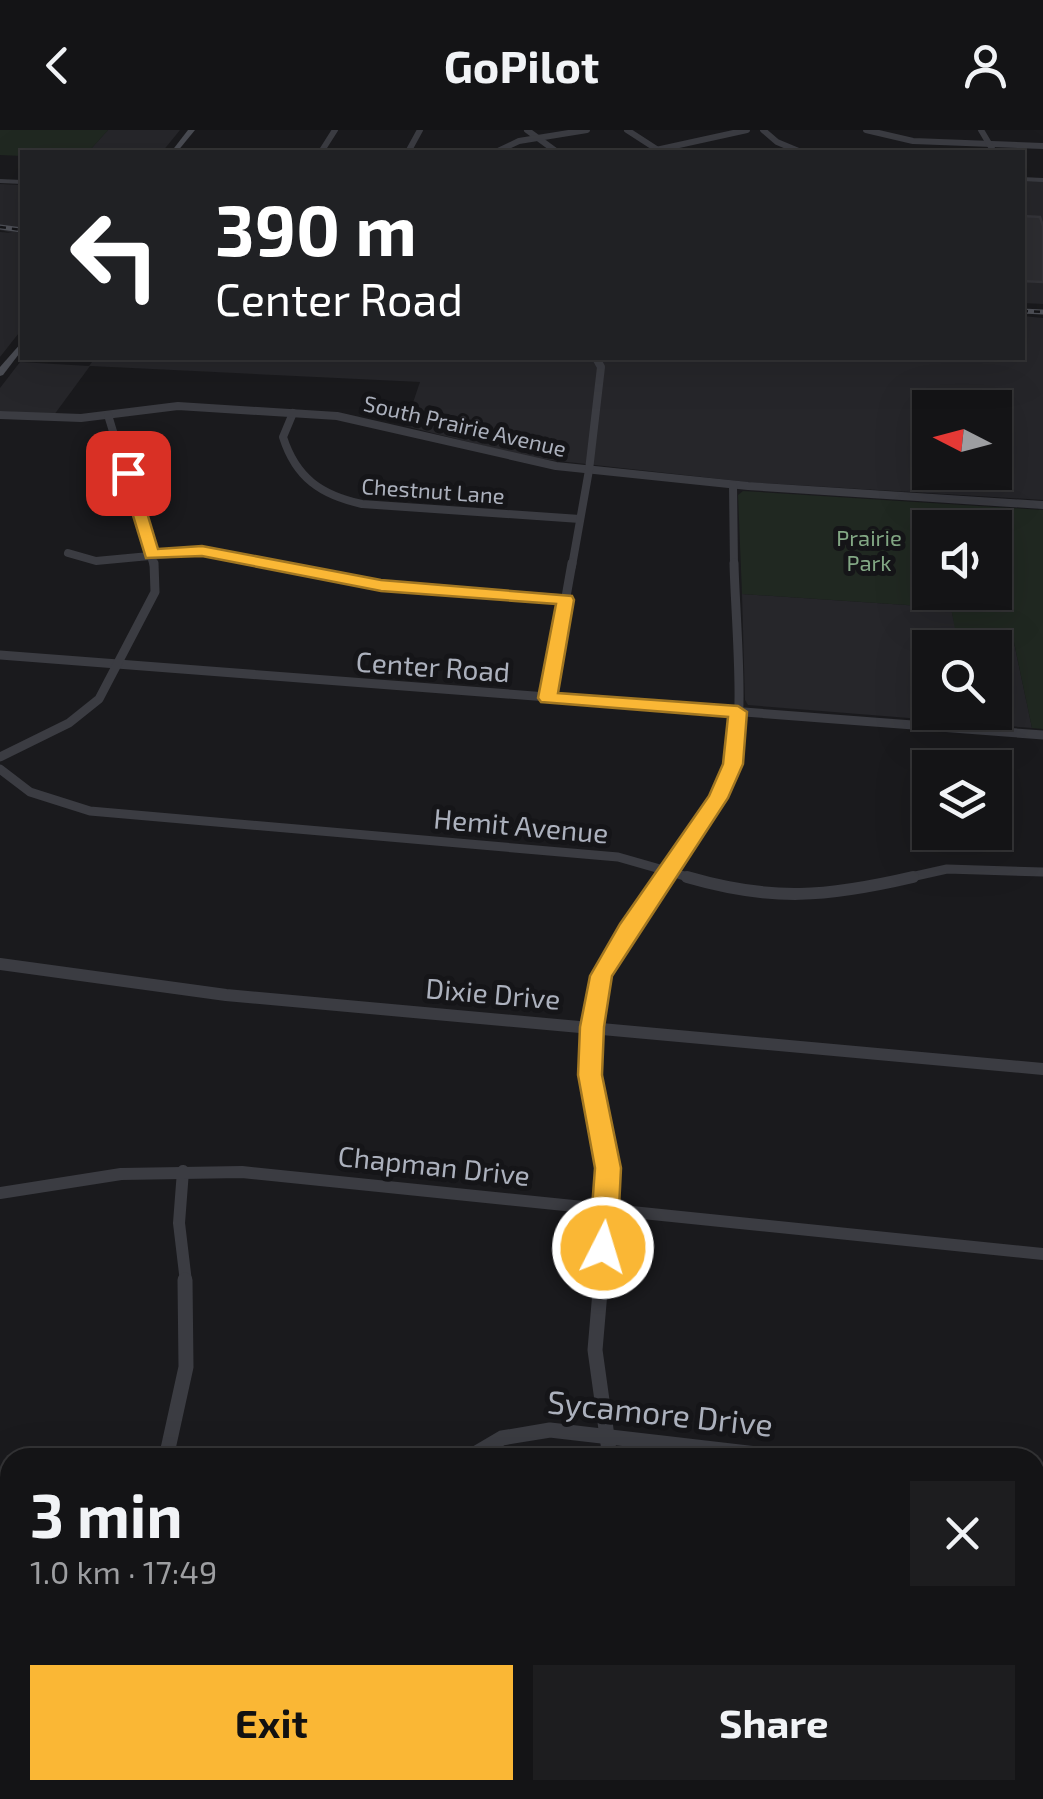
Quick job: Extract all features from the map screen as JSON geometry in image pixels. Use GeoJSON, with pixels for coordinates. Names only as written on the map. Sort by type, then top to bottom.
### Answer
{"type":"FeatureCollection","features":[{"type":"Feature","properties":{"kind":"main road"},"geometry":{"type":"LineString","coordinates":[[176,150],[192,130]]}},
{"type":"Feature","properties":{"kind":"main road"},"geometry":{"type":"LineString","coordinates":[[0,374],[20,348]]}},
{"type":"Feature","properties":{"kind":"street"},"geometry":{"type":"LineString","coordinates":[[527,130],[554,150]]}},
{"type":"Feature","properties":{"kind":"street"},"geometry":{"type":"LineString","coordinates":[[499,150],[510,143],[587,130]]}},
{"type":"Feature","properties":{"kind":"street"},"geometry":{"type":"LineString","coordinates":[[627,130],[657,150]]}},
{"type":"Feature","properties":{"kind":"street"},"geometry":{"type":"LineString","coordinates":[[662,150],[747,130]]}},
{"type":"Feature","properties":{"kind":"street"},"geometry":{"type":"LineString","coordinates":[[764,130],[777,142],[796,150]]}},
{"type":"Feature","properties":{"kind":"street"},"geometry":{"type":"LineString","coordinates":[[866,130],[904,140],[1043,146]]}},
{"type":"Feature","properties":{"kind":"street"},"geometry":{"type":"LineString","coordinates":[[981,130],[993,150]]}},
{"type":"Feature","properties":{"kind":"street"},"geometry":{"type":"LineString","coordinates":[[548,698],[589,470],[601,368],[597,360]]}},
{"type":"Feature","properties":{"kind":"street","name":"South Prairie Avenue"},"geometry":{"type":"LineString","coordinates":[[0,415],[50,418],[167,406],[293,413],[360,420],[508,458],[589,470],[733,485],[1043,505]]}},
{"type":"Feature","properties":{"kind":"street","name":"Chestnut Lane"},"geometry":{"type":"LineString","coordinates":[[293,413],[283,436],[286,449],[300,478],[325,494],[362,504],[580,518]]}},
{"type":"Feature","properties":{"kind":"street"},"geometry":{"type":"LineString","coordinates":[[0,757],[90,708],[118,665],[155,592],[157,577],[152,555],[108,414]]}},
{"type":"Feature","properties":{"kind":"street"},"geometry":{"type":"LineString","coordinates":[[608,1448],[596,1350],[608,1168],[590,1075],[596,994],[609,958],[728,778],[736,746],[738,712],[733,485]]}},
{"type":"Feature","properties":{"kind":"street"},"geometry":{"type":"LineString","coordinates":[[68,554],[96,562],[202,551],[381,586],[566,600]]}},
{"type":"Feature","properties":{"kind":"street","name":"Center Road"},"geometry":{"type":"LineString","coordinates":[[0,655],[1043,735]]}},
{"type":"Feature","properties":{"kind":"street","name":"Hemit Avenue"},"geometry":{"type":"LineString","coordinates":[[0,769],[30,792],[90,811],[618,857],[722,887],[783,896],[842,892],[948,869],[1043,872]]}},
{"type":"Feature","properties":{"kind":"street","name":"Dixie Drive"},"geometry":{"type":"LineString","coordinates":[[0,964],[226,995],[1043,1069]]}},
{"type":"Feature","properties":{"kind":"street"},"geometry":{"type":"LineString","coordinates":[[169,1448],[188,1352],[178,1204],[183,1171]]}},
{"type":"Feature","properties":{"kind":"street","name":"Chapman Drive"},"geometry":{"type":"LineString","coordinates":[[0,1193],[85,1178],[183,1171],[290,1177],[1043,1254]]}},
{"type":"Feature","properties":{"kind":"street","name":"Sycamore Drive"},"geometry":{"type":"LineString","coordinates":[[488,1448],[520,1432],[550,1430],[711,1448]]}},
{"type":"Feature","properties":{"kind":"shaded area"},"geometry":{"type":"Polygon","coordinates":[[[108,130],[180,130],[164,150],[90,150],[108,130]]]}},
{"type":"Feature","properties":{"kind":"shaded area"},"geometry":{"type":"Polygon","coordinates":[[[1025,180],[1043,180],[1043,304],[1025,303],[1025,180]]]}},
{"type":"Feature","properties":{"kind":"shaded area"},"geometry":{"type":"Polygon","coordinates":[[[0,184],[20,185],[20,332],[0,357],[0,232],[12,233],[0,230],[0,184]]]}},
{"type":"Feature","properties":{"kind":"shaded area"},"geometry":{"type":"Polygon","coordinates":[[[1025,316],[1043,318],[1043,500],[747,482],[532,458],[405,426],[420,382],[90,366],[54,415],[0,411],[0,388],[20,362],[89,366],[94,360],[1025,360],[1025,316]]]}},
{"type":"Feature","properties":{"kind":"shaded area"},"geometry":{"type":"Polygon","coordinates":[[[742,594],[912,605],[912,610],[951,610],[956,629],[970,630],[912,630],[912,718],[748,705],[742,594]]]}},
{"type":"Feature","properties":{"kind":"shaded area"},"geometry":{"type":"Polygon","coordinates":[[[1012,633],[1032,728],[1012,726],[1012,633]]]}},
{"type":"Feature","properties":{"kind":"green space"},"geometry":{"type":"Polygon","coordinates":[[[0,130],[108,130],[90,150],[20,150],[20,156],[0,155],[0,130]]]}},
{"type":"Feature","properties":{"kind":"green space","name":"Prairie Park"},"geometry":{"type":"Polygon","coordinates":[[[743,491],[1043,510],[1043,729],[1032,728],[1012,630],[955,629],[951,610],[1012,610],[1012,510],[912,510],[912,605],[742,594],[738,495],[743,491]]]}},
{"type":"Feature","properties":{"kind":"building"},"geometry":{"type":"Polygon","coordinates":[[[1025,216],[1040,217],[1043,226],[1043,282],[1025,281],[1025,216]]]}},
{"type":"Feature","properties":{"kind":"railway"},"geometry":{"type":"LineString","coordinates":[[0,227],[20,230]]}},
{"type":"Feature","properties":{"kind":"railway"},"geometry":{"type":"LineString","coordinates":[[1025,311],[1043,312]]}},
{"type":"Feature","properties":{"kind":"route"},"geometry":{"type":"LineString","coordinates":[[128,473],[152,555],[216,552],[381,586],[566,600],[548,698],[738,712],[733,764],[718,798],[609,958],[596,994],[590,1075],[608,1168],[603,1248]]}}]}
